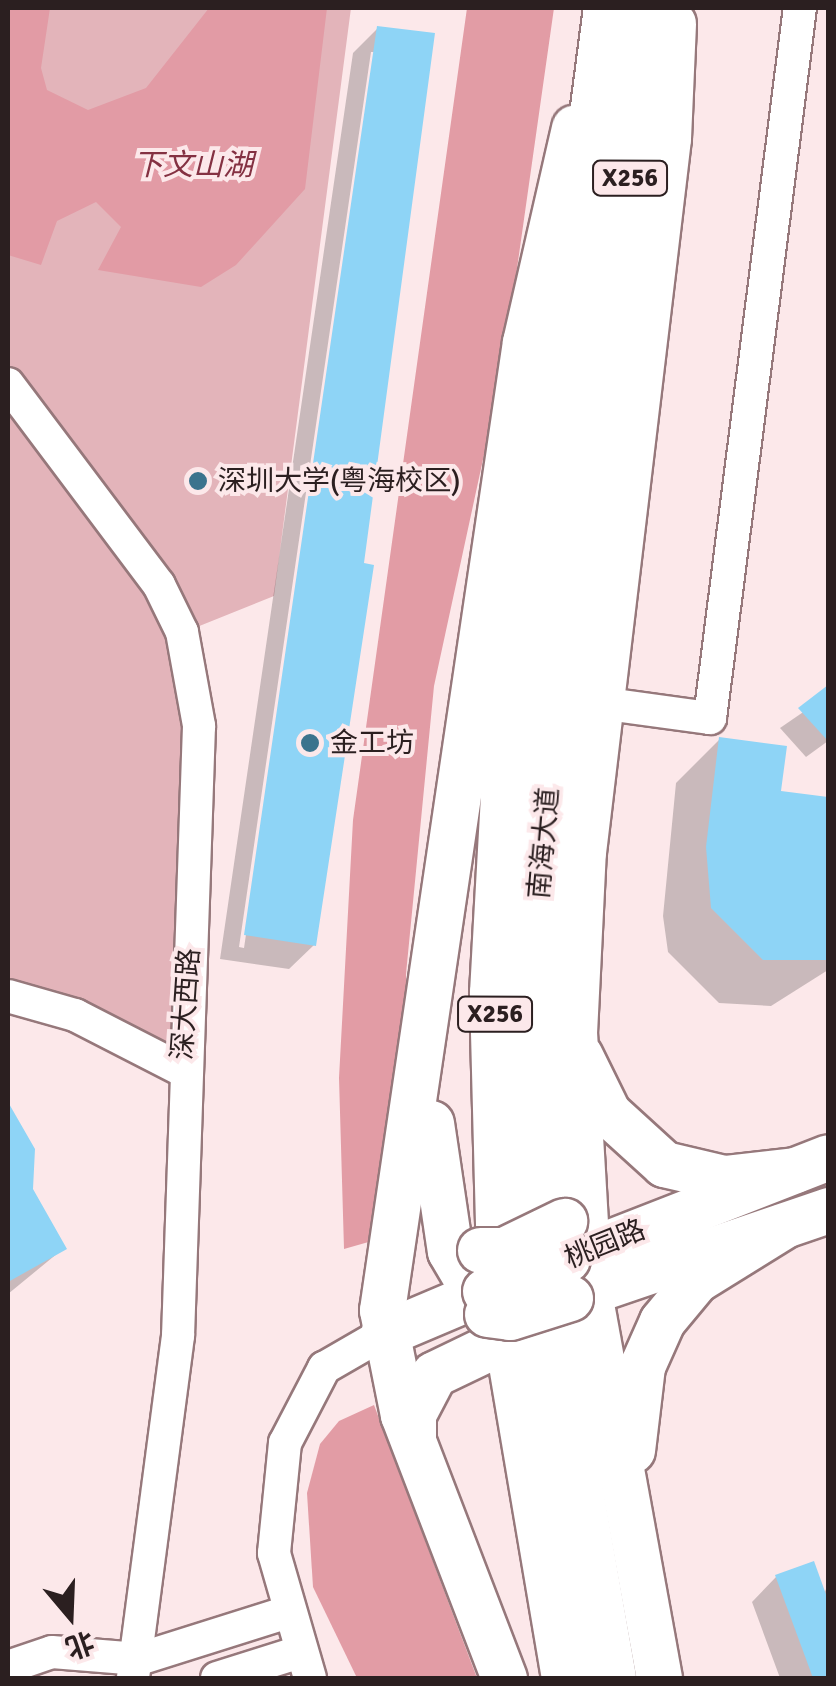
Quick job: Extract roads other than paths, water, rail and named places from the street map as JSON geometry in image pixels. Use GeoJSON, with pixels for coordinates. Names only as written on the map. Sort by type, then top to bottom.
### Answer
{"type":"FeatureCollection","features":[{"type":"Feature","properties":{"kind":"main road"},"geometry":{"type":"LineString","coordinates":[[504,1678],[414,1443],[383,1334],[431,1026],[524,342],[605,8]]}},
{"type":"Feature","properties":{"kind":"main road","name":"南海大道"},"geometry":{"type":"LineString","coordinates":[[568,1678],[503,1300],[495,993],[506,796],[605,8]]}},
{"type":"Feature","properties":{"kind":"main road","name":"南海大道"},"geometry":{"type":"LineString","coordinates":[[612,1678],[542,1285],[533,997],[552,752],[656,8]]}},
{"type":"Feature","properties":{"kind":"main road"},"geometry":{"type":"LineString","coordinates":[[659,1678],[577,1272],[574,1033],[600,703],[668,138],[674,8]]}},
{"type":"Feature","properties":{"kind":"main road"},"geometry":{"type":"LineString","coordinates":[[431,1026],[438,1201],[482,1300],[510,1317],[577,1272]]}},
{"type":"Feature","properties":{"kind":"main road"},"geometry":{"type":"LineString","coordinates":[[574,1033],[608,1114],[664,1164],[724,1178],[812,1164]]}},
{"type":"Feature","properties":{"kind":"main road","name":"桃园路"},"geometry":{"type":"LineString","coordinates":[[577,1272],[812,1164]]}},
{"type":"Feature","properties":{"kind":"main road","name":"桃园路"},"geometry":{"type":"LineString","coordinates":[[577,1272],[783,1226],[828,1210]]}},
{"type":"Feature","properties":{"kind":"main road"},"geometry":{"type":"LineString","coordinates":[[636,1572],[634,1414],[653,1338],[696,1280],[783,1226]]}},
{"type":"Feature","properties":{"kind":"main road"},"geometry":{"type":"LineString","coordinates":[[414,1443],[414,1414],[434,1374],[518,1245],[577,1272]]}},
{"type":"Feature","properties":{"kind":"main road"},"geometry":{"type":"LineString","coordinates":[[383,1334],[482,1300]]}},
{"type":"Feature","properties":{"kind":"street"},"geometry":{"type":"LineString","coordinates":[[600,703],[710,718],[800,8]]}},
{"type":"Feature","properties":{"kind":"street","name":"深大西路"},"geometry":{"type":"LineString","coordinates":[[8,384],[159,586],[194,675],[198,790],[182,1070],[178,1336],[136,1669]]}},
{"type":"Feature","properties":{"kind":"street"},"geometry":{"type":"LineString","coordinates":[[8,996],[75,1015],[182,1070]]}},
{"type":"Feature","properties":{"kind":"street"},"geometry":{"type":"LineString","coordinates":[[217,1678],[303,1666],[284,1613],[274,1522],[292,1418],[324,1368],[383,1334]]}},
{"type":"Feature","properties":{"kind":"street"},"geometry":{"type":"LineString","coordinates":[[8,1667],[52,1652],[136,1669],[284,1613]]}},
{"type":"Feature","properties":{"kind":"water","name":"下文山湖"},"geometry":{"type":"Polygon","coordinates":[[[8,8],[50,8],[41,68],[47,90],[88,110],[146,88],[209,8],[327,8],[305,189],[236,265],[201,287],[98,270],[121,227],[96,202],[57,221],[41,265],[8,255],[8,8]]]}},
{"type":"Feature","properties":{"kind":"place","name":"深圳大学(粤海校区)"},"geometry":{"type":"Point","coordinates":[198,481]}},
{"type":"Feature","properties":{"kind":"place","name":"金工坊"},"geometry":{"type":"Point","coordinates":[310,743]}}]}
